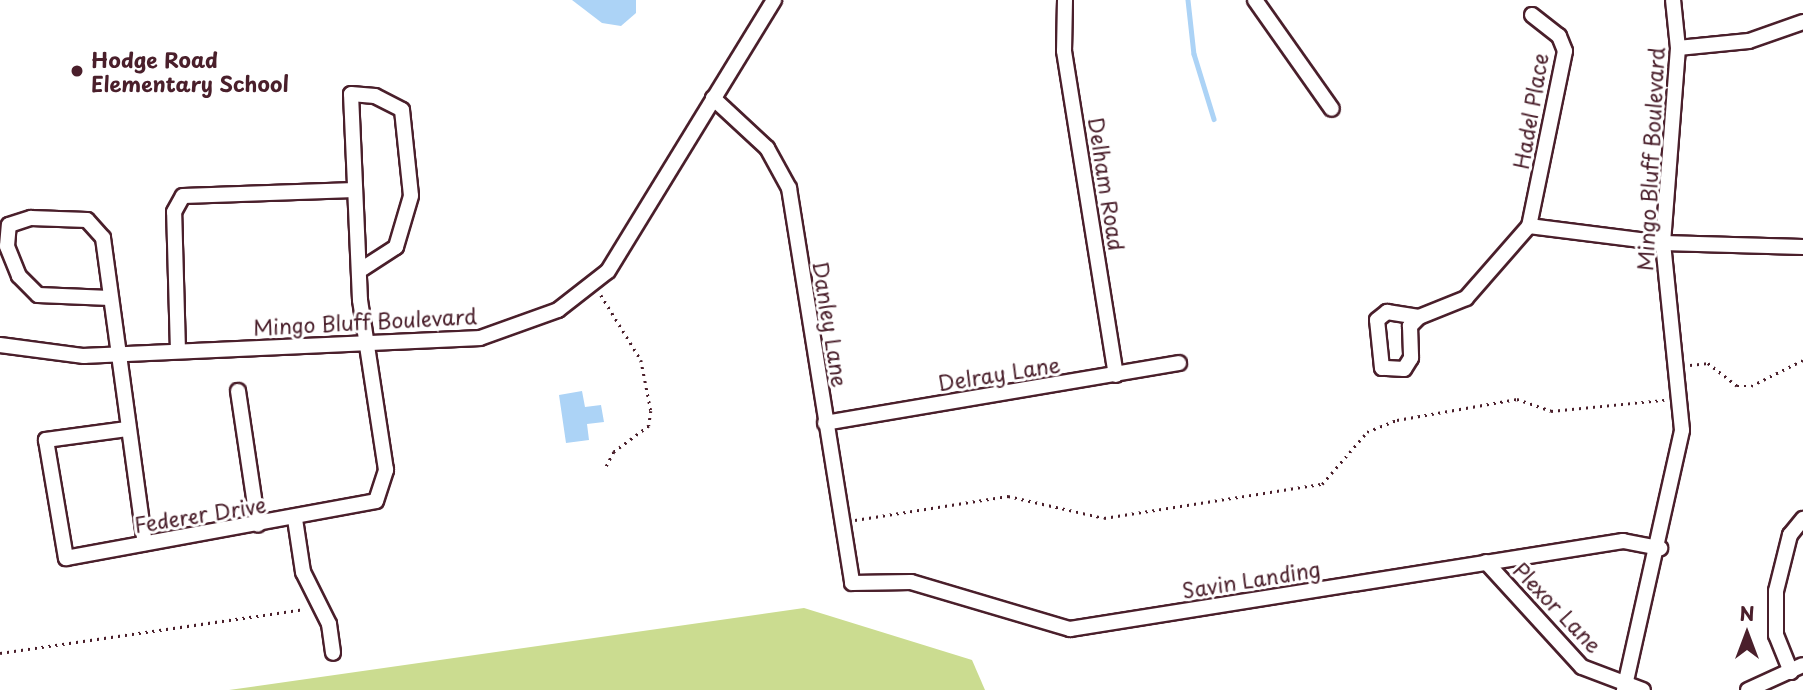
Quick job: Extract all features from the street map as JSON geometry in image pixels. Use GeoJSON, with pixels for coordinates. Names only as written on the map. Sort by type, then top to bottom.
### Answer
{"type":"FeatureCollection","features":[{"type":"Feature","properties":{"kind":"street","name":"Mingo Bluff Boulevard"},"geometry":{"type":"LineString","coordinates":[[0,345],[35,354],[114,354],[480,338],[558,310],[608,271],[774,0]]}},
{"type":"Feature","properties":{"kind":"street","name":"Delham Road"},"geometry":{"type":"LineString","coordinates":[[1065,0],[1064,51],[1116,375]]}},
{"type":"Feature","properties":{"kind":"street"},"geometry":{"type":"LineString","coordinates":[[1255,0],[1332,109]]}},
{"type":"Feature","properties":{"kind":"street","name":"Mingo Bluff Boulevard"},"geometry":{"type":"LineString","coordinates":[[1624,688],[1678,470],[1681,396],[1663,243],[1678,48],[1673,0]]}},
{"type":"Feature","properties":{"kind":"street","name":"Hadel Place"},"geometry":{"type":"LineString","coordinates":[[1419,317],[1448,308],[1486,282],[1529,226],[1564,51],[1559,36],[1532,15]]}},
{"type":"Feature","properties":{"kind":"street"},"geometry":{"type":"LineString","coordinates":[[1678,48],[1749,41],[1803,22]]}},
{"type":"Feature","properties":{"kind":"street","name":"Federer Drive"},"geometry":{"type":"LineString","coordinates":[[127,429],[46,440],[66,558],[366,508],[382,493],[385,457],[366,343],[359,271],[351,94],[375,96],[394,102],[406,122],[411,196],[396,247],[359,271]]}},
{"type":"Feature","properties":{"kind":"street","name":"Danley Lane"},"geometry":{"type":"LineString","coordinates":[[713,98],[767,148],[789,188],[840,522],[852,583]]}},
{"type":"Feature","properties":{"kind":"street"},"geometry":{"type":"LineString","coordinates":[[178,351],[174,212],[183,196],[355,190]]}},
{"type":"Feature","properties":{"kind":"street"},"geometry":{"type":"LineString","coordinates":[[110,298],[38,295],[19,276],[7,246],[9,225],[30,218],[88,220],[103,238],[110,298],[114,354],[145,543]]}},
{"type":"Feature","properties":{"kind":"street"},"geometry":{"type":"LineString","coordinates":[[1529,226],[1663,243],[1803,247]]}},
{"type":"Feature","properties":{"kind":"street","name":"Delray Lane"},"geometry":{"type":"LineString","coordinates":[[825,423],[1179,363]]}},
{"type":"Feature","properties":{"kind":"street"},"geometry":{"type":"LineString","coordinates":[[238,391],[258,525]]}},
{"type":"Feature","properties":{"kind":"street"},"geometry":{"type":"LineString","coordinates":[[295,519],[303,572],[329,624],[333,653]]}},
{"type":"Feature","properties":{"kind":"street"},"geometry":{"type":"LineString","coordinates":[[1748,690],[1797,668],[1774,613],[1790,535],[1803,519]]}},
{"type":"Feature","properties":{"kind":"street","name":"Savin Landing"},"geometry":{"type":"LineString","coordinates":[[852,583],[911,582],[1070,629],[1623,541],[1660,548]]}},
{"type":"Feature","properties":{"kind":"street","name":"Plexor Lane"},"geometry":{"type":"LineString","coordinates":[[1486,562],[1582,667],[1624,688],[1643,690]]}},
{"type":"Feature","properties":{"kind":"path"},"geometry":{"type":"LineString","coordinates":[[599,292],[641,360],[651,411],[649,426],[614,452],[605,469]]}},
{"type":"Feature","properties":{"kind":"path"},"geometry":{"type":"LineString","coordinates":[[1687,365],[1707,363],[1737,386],[1751,386],[1803,360]]}},
{"type":"Feature","properties":{"kind":"path"},"geometry":{"type":"LineString","coordinates":[[840,522],[1007,496],[1104,518],[1322,484],[1367,432],[1397,420],[1517,399],[1550,411],[1681,396]]}},
{"type":"Feature","properties":{"kind":"path"},"geometry":{"type":"LineString","coordinates":[[0,653],[307,608]]}},
{"type":"Feature","properties":{"kind":"green space"},"geometry":{"type":"Polygon","coordinates":[[[804,608],[972,660],[985,690],[229,690],[804,608]]]}},
{"type":"Feature","properties":{"kind":"water"},"geometry":{"type":"Polygon","coordinates":[[[572,0],[636,0],[636,13],[621,26],[602,23],[572,0]]]}},
{"type":"Feature","properties":{"kind":"water"},"geometry":{"type":"Polygon","coordinates":[[[582,391],[585,407],[601,405],[604,422],[587,424],[589,440],[566,443],[559,395],[582,391]]]}},
{"type":"Feature","properties":{"kind":"waterway"},"geometry":{"type":"LineString","coordinates":[[1188,0],[1194,54],[1214,119]]}},
{"type":"Feature","properties":{"kind":"place","name":"Hodge Road Elementary School"},"geometry":{"type":"Point","coordinates":[77,71]}}]}
